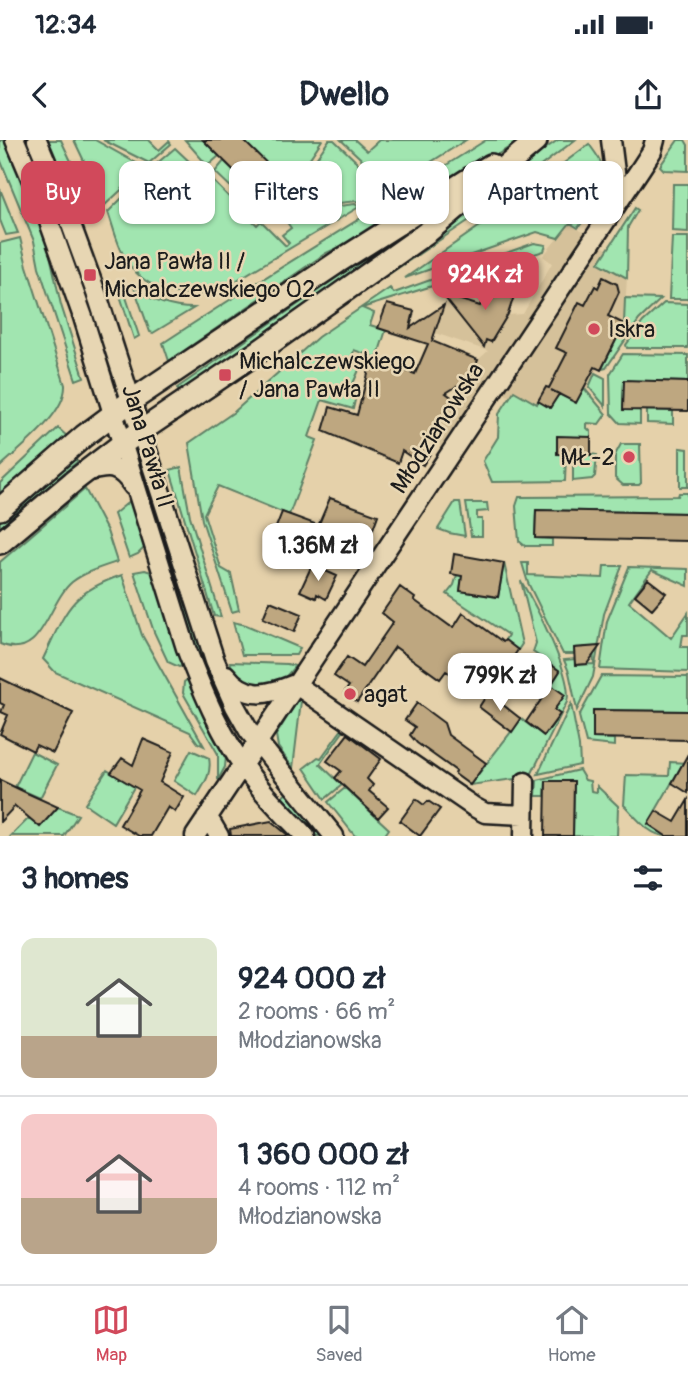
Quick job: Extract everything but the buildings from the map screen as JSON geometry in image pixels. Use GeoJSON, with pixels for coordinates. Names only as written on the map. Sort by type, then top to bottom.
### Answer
{"type":"FeatureCollection","features":[{"type":"Feature","properties":{"kind":"main road"},"geometry":{"type":"LineString","coordinates":[[0,509],[131,401],[338,261],[492,165],[537,141]]}},
{"type":"Feature","properties":{"kind":"main road"},"geometry":{"type":"LineString","coordinates":[[0,543],[122,444],[385,264],[537,141]]}},
{"type":"Feature","properties":{"kind":"street","name":"Jana Pawła II"},"geometry":{"type":"LineString","coordinates":[[15,140],[65,264],[194,669],[213,712],[242,763],[277,807],[306,836]]}},
{"type":"Feature","properties":{"kind":"street","name":"Jana Pawła II"},"geometry":{"type":"LineString","coordinates":[[37,140],[76,237],[121,367],[215,661],[235,706],[257,741],[334,836]]}},
{"type":"Feature","properties":{"kind":"street","name":"Młodzianowska"},"geometry":{"type":"LineString","coordinates":[[611,140],[614,161]]}},
{"type":"Feature","properties":{"kind":"street","name":"Młodzianowska"},"geometry":{"type":"LineString","coordinates":[[623,194],[652,151],[655,140]]}},
{"type":"Feature","properties":{"kind":"street","name":"Młodzianowska"},"geometry":{"type":"LineString","coordinates":[[195,836],[603,224]]}},
{"type":"Feature","properties":{"kind":"street"},"geometry":{"type":"LineString","coordinates":[[121,367],[140,378],[164,381]]}},
{"type":"Feature","properties":{"kind":"street"},"geometry":{"type":"LineString","coordinates":[[85,472],[101,468],[118,470],[125,474],[136,491]]}},
{"type":"Feature","properties":{"kind":"street","name":"Jana Pawła II"},"geometry":{"type":"LineString","coordinates":[[215,661],[242,691],[271,693],[295,684]]}},
{"type":"Feature","properties":{"kind":"street"},"geometry":{"type":"LineString","coordinates":[[295,684],[474,807],[485,813],[524,815]]}},
{"type":"Feature","properties":{"kind":"street"},"geometry":{"type":"LineString","coordinates":[[524,836],[525,782]]}},
{"type":"Feature","properties":{"kind":"street"},"geometry":{"type":"LineString","coordinates":[[206,819],[219,836]]}},
{"type":"Feature","properties":{"kind":"shaded area"},"geometry":{"type":"Polygon","coordinates":[[[571,224],[608,250],[600,264],[627,278],[624,324],[601,370],[597,369],[587,391],[584,388],[576,403],[550,408],[515,391],[510,397],[485,381],[442,448],[432,435],[454,399],[465,400],[471,391],[467,379],[471,377],[478,360],[488,351],[435,333],[442,307],[455,298],[508,315],[523,314],[552,263],[543,256],[571,224]]]}},
{"type":"Feature","properties":{"kind":"green space"},"geometry":{"type":"Polygon","coordinates":[[[0,140],[6,140],[21,175],[21,210],[0,159],[0,140]]]}},
{"type":"Feature","properties":{"kind":"green space"},"geometry":{"type":"Polygon","coordinates":[[[29,140],[37,161],[33,161],[26,142],[29,140]]]}},
{"type":"Feature","properties":{"kind":"green space"},"geometry":{"type":"Polygon","coordinates":[[[47,140],[61,140],[71,161],[56,161],[47,140]]]}},
{"type":"Feature","properties":{"kind":"green space"},"geometry":{"type":"Polygon","coordinates":[[[74,140],[95,140],[132,161],[119,161],[119,192],[105,205],[105,161],[84,161],[74,140]]]}},
{"type":"Feature","properties":{"kind":"green space"},"geometry":{"type":"Polygon","coordinates":[[[103,140],[149,140],[159,150],[169,141],[171,144],[151,161],[145,161],[103,140]]]}},
{"type":"Feature","properties":{"kind":"green space"},"geometry":{"type":"Polygon","coordinates":[[[185,140],[203,140],[219,156],[213,161],[203,161],[185,140]]]}},
{"type":"Feature","properties":{"kind":"green space"},"geometry":{"type":"Polygon","coordinates":[[[243,140],[322,140],[308,161],[264,161],[243,140]]]}},
{"type":"Feature","properties":{"kind":"green space"},"geometry":{"type":"Polygon","coordinates":[[[329,140],[334,140],[356,161],[356,201],[342,203],[342,161],[315,161],[329,140]]]}},
{"type":"Feature","properties":{"kind":"green space"},"geometry":{"type":"Polygon","coordinates":[[[341,140],[355,140],[367,151],[379,140],[466,140],[432,161],[363,161],[341,140]]]}},
{"type":"Feature","properties":{"kind":"green space"},"geometry":{"type":"Polygon","coordinates":[[[486,140],[521,140],[487,161],[463,161],[463,176],[449,184],[449,163],[486,140]]]}},
{"type":"Feature","properties":{"kind":"green space"},"geometry":{"type":"Polygon","coordinates":[[[558,140],[575,140],[547,161],[527,161],[558,140]]]}},
{"type":"Feature","properties":{"kind":"green space"},"geometry":{"type":"Polygon","coordinates":[[[678,140],[685,140],[688,145],[688,171],[664,170],[660,166],[678,140]]]}},
{"type":"Feature","properties":{"kind":"green space"},"geometry":{"type":"Polygon","coordinates":[[[589,144],[600,161],[567,161],[589,144]]]}},
{"type":"Feature","properties":{"kind":"green space"},"geometry":{"type":"Polygon","coordinates":[[[175,148],[189,161],[160,161],[175,148]]]}},
{"type":"Feature","properties":{"kind":"green space"},"geometry":{"type":"Polygon","coordinates":[[[224,161],[229,166],[229,185],[215,172],[224,161]]]}},
{"type":"Feature","properties":{"kind":"green space"},"geometry":{"type":"Polygon","coordinates":[[[215,183],[229,197],[229,224],[264,224],[286,246],[289,243],[282,235],[291,228],[288,224],[331,224],[222,289],[209,293],[183,294],[158,288],[137,273],[128,263],[119,245],[108,212],[119,201],[119,224],[215,224],[215,183]]]}},
{"type":"Feature","properties":{"kind":"green space"},"geometry":{"type":"Polygon","coordinates":[[[673,184],[688,184],[688,232],[672,231],[673,184]]]}},
{"type":"Feature","properties":{"kind":"green space"},"geometry":{"type":"Polygon","coordinates":[[[0,189],[18,233],[6,235],[0,220],[0,189]]]}},
{"type":"Feature","properties":{"kind":"green space"},"geometry":{"type":"Polygon","coordinates":[[[355,204],[356,209],[342,217],[342,206],[355,204]]]}},
{"type":"Feature","properties":{"kind":"green space"},"geometry":{"type":"Polygon","coordinates":[[[635,208],[638,210],[628,227],[627,278],[599,263],[635,208]]]}},
{"type":"Feature","properties":{"kind":"green space"},"geometry":{"type":"Polygon","coordinates":[[[463,211],[464,224],[386,276],[385,274],[463,211]]]}},
{"type":"Feature","properties":{"kind":"green space"},"geometry":{"type":"Polygon","coordinates":[[[356,221],[356,224],[385,224],[326,253],[169,361],[163,343],[356,221]]]}},
{"type":"Feature","properties":{"kind":"green space"},"geometry":{"type":"Polygon","coordinates":[[[27,224],[42,224],[61,305],[84,377],[76,380],[39,267],[34,241],[27,224]]]}},
{"type":"Feature","properties":{"kind":"green space"},"geometry":{"type":"Polygon","coordinates":[[[58,224],[62,224],[112,357],[105,361],[81,284],[58,224]]]}},
{"type":"Feature","properties":{"kind":"green space"},"geometry":{"type":"Polygon","coordinates":[[[414,224],[423,224],[180,394],[177,388],[414,224]]]}},
{"type":"Feature","properties":{"kind":"green space"},"geometry":{"type":"Polygon","coordinates":[[[483,224],[569,224],[558,238],[537,232],[405,278],[483,224]]]}},
{"type":"Feature","properties":{"kind":"green space"},"geometry":{"type":"Polygon","coordinates":[[[672,237],[688,237],[688,299],[669,299],[672,237]]]}},
{"type":"Feature","properties":{"kind":"green space"},"geometry":{"type":"Polygon","coordinates":[[[20,238],[65,385],[63,396],[50,419],[0,467],[0,243],[20,238]]]}},
{"type":"Feature","properties":{"kind":"green space"},"geometry":{"type":"Polygon","coordinates":[[[534,243],[546,245],[544,251],[362,308],[374,313],[370,325],[386,330],[377,358],[354,350],[352,357],[363,361],[351,388],[357,391],[353,409],[322,400],[309,437],[317,440],[289,515],[218,486],[204,514],[221,568],[231,574],[239,610],[232,612],[202,520],[189,443],[234,412],[318,337],[390,288],[394,293],[534,243]]]}},
{"type":"Feature","properties":{"kind":"green space"},"geometry":{"type":"Polygon","coordinates":[[[134,287],[162,303],[194,308],[153,333],[150,332],[134,287]]]}},
{"type":"Feature","properties":{"kind":"green space"},"geometry":{"type":"Polygon","coordinates":[[[123,288],[139,336],[134,339],[118,289],[123,288]]]}},
{"type":"Feature","properties":{"kind":"green space"},"geometry":{"type":"Polygon","coordinates":[[[625,298],[661,299],[639,320],[606,368],[602,369],[624,324],[625,298]]]}},
{"type":"Feature","properties":{"kind":"green space"},"geometry":{"type":"Polygon","coordinates":[[[664,303],[688,304],[688,348],[627,348],[626,345],[643,322],[664,303]]]}},
{"type":"Feature","properties":{"kind":"green space"},"geometry":{"type":"Polygon","coordinates":[[[623,354],[688,355],[688,382],[624,381],[623,409],[640,410],[640,424],[620,423],[611,413],[610,374],[623,354]]]}},
{"type":"Feature","properties":{"kind":"green space"},"geometry":{"type":"Polygon","coordinates":[[[595,373],[605,378],[605,406],[589,387],[595,373]]]}},
{"type":"Feature","properties":{"kind":"green space"},"geometry":{"type":"Polygon","coordinates":[[[584,388],[606,414],[599,424],[587,423],[591,432],[591,454],[597,455],[595,476],[592,479],[573,481],[573,454],[566,454],[565,481],[492,482],[483,461],[498,437],[499,414],[514,391],[550,408],[559,394],[576,402],[584,388]]]}},
{"type":"Feature","properties":{"kind":"green space"},"geometry":{"type":"Polygon","coordinates":[[[647,410],[673,411],[673,424],[647,423],[647,410]]]}},
{"type":"Feature","properties":{"kind":"green space"},"geometry":{"type":"Polygon","coordinates":[[[58,428],[69,438],[0,497],[0,483],[58,428]]]}},
{"type":"Feature","properties":{"kind":"green space"},"geometry":{"type":"Polygon","coordinates":[[[621,444],[640,444],[639,485],[623,485],[615,478],[615,455],[621,444]]]}},
{"type":"Feature","properties":{"kind":"green space"},"geometry":{"type":"Polygon","coordinates":[[[680,448],[688,449],[688,487],[680,487],[680,448]]]}},
{"type":"Feature","properties":{"kind":"green space"},"geometry":{"type":"Polygon","coordinates":[[[75,456],[77,462],[0,528],[0,520],[75,456]]]}},
{"type":"Feature","properties":{"kind":"green space"},"geometry":{"type":"Polygon","coordinates":[[[181,467],[190,516],[221,617],[214,616],[170,470],[181,467]]]}},
{"type":"Feature","properties":{"kind":"green space"},"geometry":{"type":"Polygon","coordinates":[[[148,487],[183,596],[206,656],[200,659],[175,597],[142,492],[148,487]]]}},
{"type":"Feature","properties":{"kind":"green space"},"geometry":{"type":"Polygon","coordinates":[[[85,489],[107,531],[117,562],[72,582],[63,591],[43,628],[26,645],[14,647],[0,644],[0,562],[85,489]]]}},
{"type":"Feature","properties":{"kind":"green space"},"geometry":{"type":"Polygon","coordinates":[[[679,493],[688,493],[688,513],[536,510],[535,538],[552,539],[552,546],[525,546],[519,541],[516,506],[519,497],[678,496],[679,493]]]}},
{"type":"Feature","properties":{"kind":"green space"},"geometry":{"type":"Polygon","coordinates":[[[131,500],[144,548],[129,558],[114,514],[131,500]]]}},
{"type":"Feature","properties":{"kind":"green space"},"geometry":{"type":"Polygon","coordinates":[[[455,502],[460,502],[465,536],[438,529],[455,502]]]}},
{"type":"Feature","properties":{"kind":"green space"},"geometry":{"type":"Polygon","coordinates":[[[466,503],[487,503],[488,511],[477,512],[477,519],[482,519],[482,536],[471,536],[466,503]]]}},
{"type":"Feature","properties":{"kind":"green space"},"geometry":{"type":"Polygon","coordinates":[[[504,563],[522,644],[518,650],[505,640],[508,635],[447,594],[457,575],[462,576],[460,591],[498,597],[504,563]]]}},
{"type":"Feature","properties":{"kind":"green space"},"geometry":{"type":"Polygon","coordinates":[[[522,563],[528,563],[528,575],[603,578],[604,566],[622,566],[604,614],[593,677],[577,710],[564,660],[575,659],[575,665],[594,664],[593,647],[575,648],[574,654],[563,654],[528,583],[522,563]]]}},
{"type":"Feature","properties":{"kind":"green space"},"geometry":{"type":"Polygon","coordinates":[[[629,567],[688,569],[688,586],[652,570],[629,602],[671,638],[688,613],[688,635],[683,635],[681,647],[688,647],[688,672],[600,669],[607,621],[629,567]]]}},
{"type":"Feature","properties":{"kind":"green space"},"geometry":{"type":"Polygon","coordinates":[[[145,570],[154,573],[156,577],[183,666],[168,662],[154,632],[134,572],[145,570]]]}},
{"type":"Feature","properties":{"kind":"green space"},"geometry":{"type":"Polygon","coordinates":[[[122,575],[142,635],[204,746],[198,743],[190,732],[55,672],[43,659],[71,606],[91,589],[122,575]]]}},
{"type":"Feature","properties":{"kind":"green space"},"geometry":{"type":"Polygon","coordinates":[[[521,581],[544,623],[559,659],[568,691],[567,702],[530,777],[470,785],[521,719],[544,736],[560,715],[554,710],[564,695],[551,685],[560,671],[533,652],[536,643],[521,581]]]}},
{"type":"Feature","properties":{"kind":"green space"},"geometry":{"type":"Polygon","coordinates":[[[233,622],[300,648],[296,655],[242,655],[233,622]]]}},
{"type":"Feature","properties":{"kind":"green space"},"geometry":{"type":"Polygon","coordinates":[[[230,662],[295,666],[278,686],[249,688],[234,672],[230,662]]]}},
{"type":"Feature","properties":{"kind":"green space"},"geometry":{"type":"Polygon","coordinates":[[[601,676],[688,677],[688,711],[593,710],[593,738],[614,739],[614,746],[586,743],[579,716],[601,676]]]}},
{"type":"Feature","properties":{"kind":"green space"},"geometry":{"type":"Polygon","coordinates":[[[188,679],[226,756],[225,767],[218,780],[218,754],[183,693],[184,682],[188,679]]]}},
{"type":"Feature","properties":{"kind":"green space"},"geometry":{"type":"Polygon","coordinates":[[[301,695],[293,768],[278,747],[276,735],[301,695]]]}},
{"type":"Feature","properties":{"kind":"green space"},"geometry":{"type":"Polygon","coordinates":[[[571,704],[580,765],[538,774],[571,704]]]}},
{"type":"Feature","properties":{"kind":"green space"},"geometry":{"type":"Polygon","coordinates":[[[345,725],[347,726],[320,764],[342,785],[325,799],[304,768],[318,757],[321,758],[345,725]]]}},
{"type":"Feature","properties":{"kind":"green space"},"geometry":{"type":"Polygon","coordinates":[[[191,750],[209,758],[210,763],[209,773],[197,796],[174,781],[191,750]]]}},
{"type":"Feature","properties":{"kind":"green space"},"geometry":{"type":"Polygon","coordinates":[[[32,752],[57,765],[40,798],[15,787],[32,752]]]}},
{"type":"Feature","properties":{"kind":"green space"},"geometry":{"type":"Polygon","coordinates":[[[670,762],[688,763],[682,765],[648,824],[667,836],[654,833],[624,805],[626,775],[669,776],[670,762]]]}},
{"type":"Feature","properties":{"kind":"green space"},"geometry":{"type":"Polygon","coordinates":[[[107,770],[134,787],[113,823],[85,804],[107,770]]]}},
{"type":"Feature","properties":{"kind":"green space"},"geometry":{"type":"Polygon","coordinates":[[[579,770],[585,780],[590,781],[591,791],[597,792],[597,786],[618,806],[617,836],[573,836],[574,781],[546,781],[545,796],[536,796],[537,780],[579,770]]]}},
{"type":"Feature","properties":{"kind":"green space"},"geometry":{"type":"Polygon","coordinates":[[[345,788],[389,829],[384,836],[355,836],[328,802],[345,788]]]}},
{"type":"Feature","properties":{"kind":"green space"},"geometry":{"type":"Polygon","coordinates":[[[288,792],[322,836],[316,836],[281,798],[288,792]]]}},
{"type":"Feature","properties":{"kind":"green space"},"geometry":{"type":"Polygon","coordinates":[[[58,807],[78,815],[64,836],[11,836],[29,818],[40,826],[58,807]]]}},
{"type":"Feature","properties":{"kind":"place","name":"Jana Pawła II / Michalczewskiego 02"},"geometry":{"type":"Point","coordinates":[90,275]}},
{"type":"Feature","properties":{"kind":"place","name":"Iskra"},"geometry":{"type":"Point","coordinates":[594,329]}},
{"type":"Feature","properties":{"kind":"place","name":"Michalczewskiego / Jana Pawła II"},"geometry":{"type":"Point","coordinates":[225,375]}},
{"type":"Feature","properties":{"kind":"place","name":"MŁ-2"},"geometry":{"type":"Point","coordinates":[629,457]}},
{"type":"Feature","properties":{"kind":"place","name":"agat"},"geometry":{"type":"Point","coordinates":[350,694]}}]}
